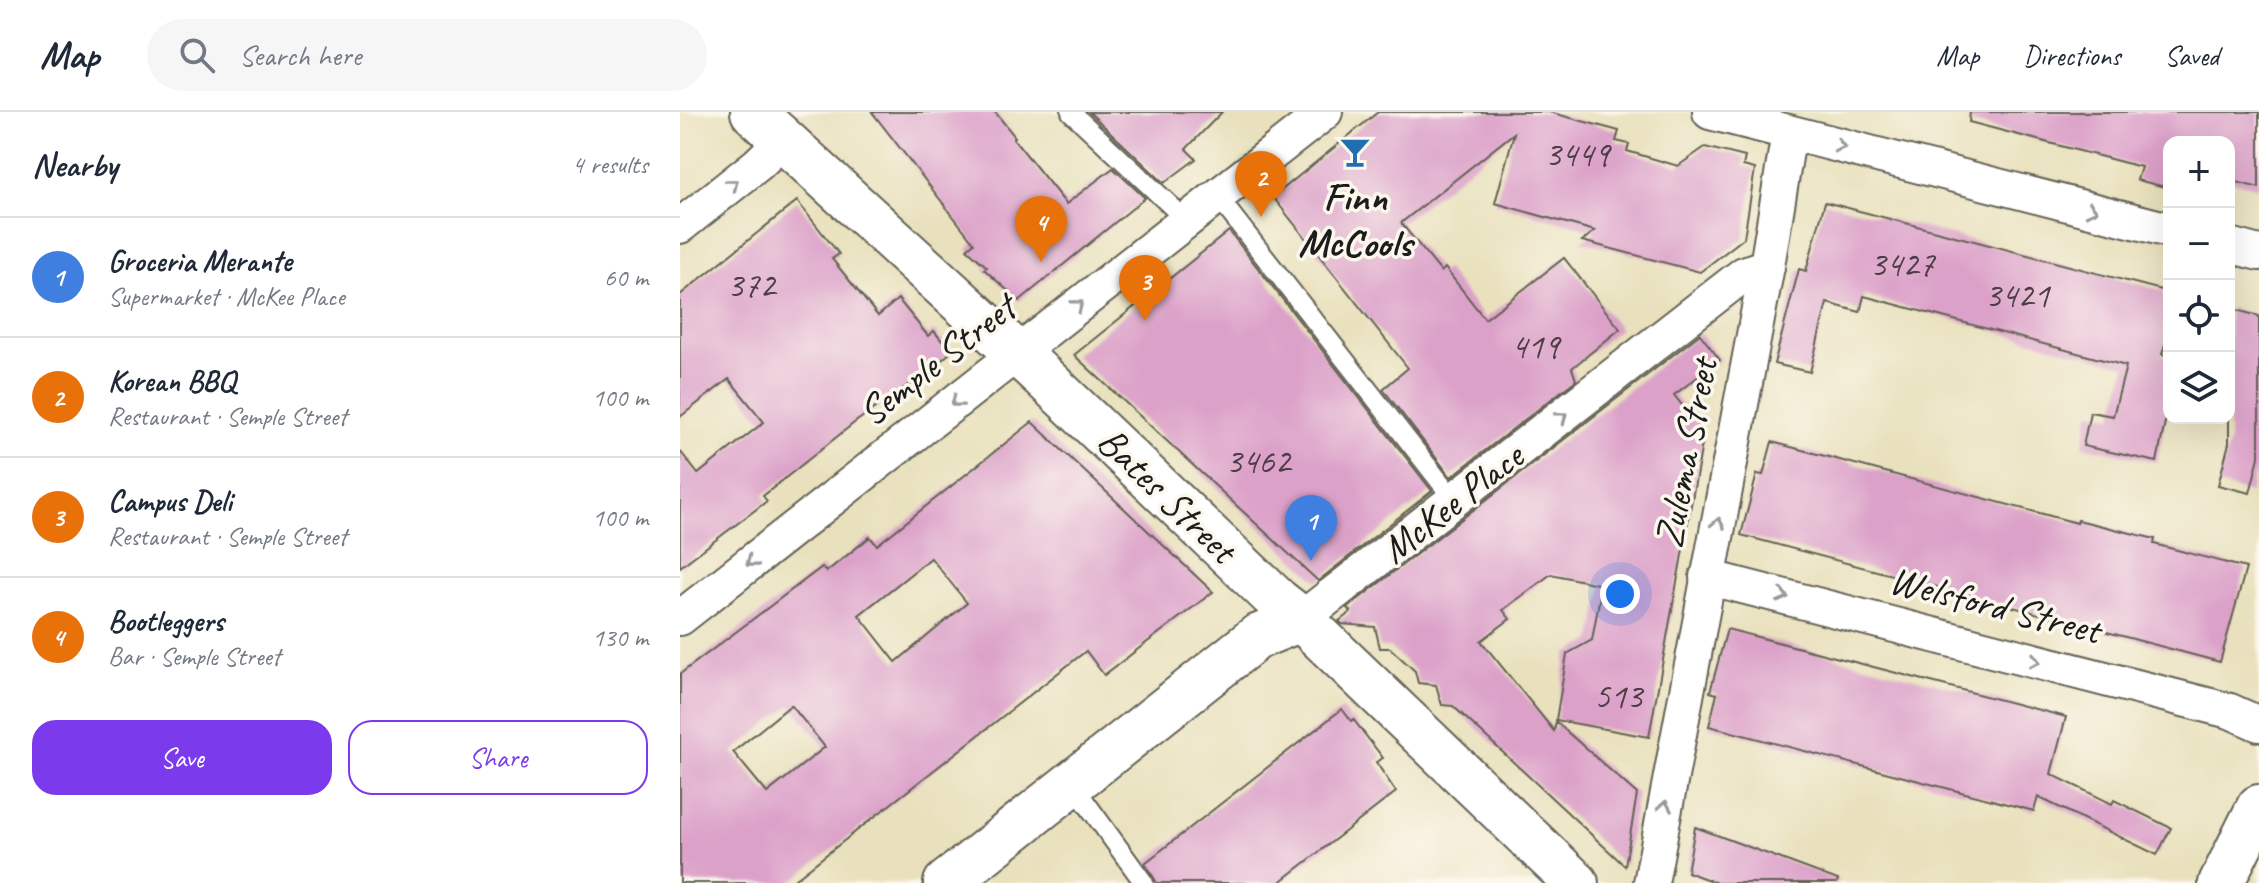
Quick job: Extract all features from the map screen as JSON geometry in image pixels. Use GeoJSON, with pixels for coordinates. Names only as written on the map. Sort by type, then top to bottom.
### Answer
{"type":"FeatureCollection","features":[{"type":"Feature","properties":{"kind":"street","name":"Semple Street"},"geometry":{"type":"LineString","coordinates":[[680,618],[1325,112]]}},
{"type":"Feature","properties":{"kind":"street"},"geometry":{"type":"LineString","coordinates":[[1710,112],[2163,228]]}},
{"type":"Feature","properties":{"kind":"street"},"geometry":{"type":"LineString","coordinates":[[680,226],[758,164],[768,126]]}},
{"type":"Feature","properties":{"kind":"street","name":"Bates Street"},"geometry":{"type":"LineString","coordinates":[[768,126],[1017,353],[1278,601],[1301,619],[1576,883]]}},
{"type":"Feature","properties":{"kind":"street","name":"Zulema Street"},"geometry":{"type":"LineString","coordinates":[[1651,883],[1767,266],[1789,133]]}},
{"type":"Feature","properties":{"kind":"street"},"geometry":{"type":"LineString","coordinates":[[2235,247],[2259,253]]}},
{"type":"Feature","properties":{"kind":"street","name":"McKee Place"},"geometry":{"type":"LineString","coordinates":[[946,883],[1257,637],[1301,619],[1741,277],[1767,266]]}},
{"type":"Feature","properties":{"kind":"street","name":"Welsford Street"},"geometry":{"type":"LineString","coordinates":[[1707,577],[2230,711],[2259,724]]}},
{"type":"Feature","properties":{"kind":"street"},"geometry":{"type":"LineString","coordinates":[[2221,883],[2259,807]]}},
{"type":"Feature","properties":{"kind":"lane"},"geometry":{"type":"LineString","coordinates":[[1071,112],[1186,220]]}},
{"type":"Feature","properties":{"kind":"lane"},"geometry":{"type":"LineString","coordinates":[[1217,196],[1455,501]]}},
{"type":"Feature","properties":{"kind":"lane"},"geometry":{"type":"LineString","coordinates":[[1071,782],[1144,883]]}},
{"type":"Feature","properties":{"kind":"building"},"geometry":{"type":"Polygon","coordinates":[[[872,112],[995,112],[1066,204],[1113,168],[1145,198],[1019,301],[967,249],[974,243],[872,112]]]}},
{"type":"Feature","properties":{"kind":"building"},"geometry":{"type":"Polygon","coordinates":[[[1089,112],[1222,112],[1186,149],[1196,159],[1164,183],[1089,112]]]}},
{"type":"Feature","properties":{"kind":"building"},"geometry":{"type":"Polygon","coordinates":[[[1378,112],[1549,112],[1619,131],[1616,141],[1629,144],[1627,151],[1678,166],[1705,147],[1745,157],[1743,166],[1755,169],[1744,238],[1700,272],[1582,241],[1595,231],[1495,203],[1514,133],[1401,223],[1441,272],[1445,268],[1485,319],[1564,258],[1620,329],[1572,368],[1576,380],[1451,477],[1383,389],[1408,368],[1273,197],[1378,112]]]}},
{"type":"Feature","properties":{"kind":"building"},"geometry":{"type":"Polygon","coordinates":[[[1970,112],[2259,112],[2259,188],[2235,182],[2235,136],[2163,136],[2163,186],[2137,180],[2141,167],[1969,122],[1970,112]]]}},
{"type":"Feature","properties":{"kind":"building"},"geometry":{"type":"Polygon","coordinates":[[[797,201],[839,254],[832,259],[878,316],[898,299],[928,336],[934,331],[951,352],[910,388],[908,385],[854,423],[763,496],[767,501],[680,567],[680,451],[698,474],[764,422],[729,379],[680,417],[680,295],[797,201]]]}},
{"type":"Feature","properties":{"kind":"building"},"geometry":{"type":"Polygon","coordinates":[[[1825,202],[2163,290],[2165,424],[2157,462],[2083,446],[2090,412],[2113,416],[2126,366],[1864,296],[1860,312],[1827,303],[1810,372],[1774,364],[1799,269],[1806,271],[1825,202]]]}},
{"type":"Feature","properties":{"kind":"building"},"geometry":{"type":"Polygon","coordinates":[[[1229,231],[1432,491],[1318,581],[1074,355],[1229,231]]]}},
{"type":"Feature","properties":{"kind":"building"},"geometry":{"type":"Polygon","coordinates":[[[2235,310],[2259,316],[2259,457],[2250,493],[2218,485],[2229,443],[2229,424],[2235,424],[2235,310]]]}},
{"type":"Feature","properties":{"kind":"building"},"geometry":{"type":"Polygon","coordinates":[[[1700,334],[1720,360],[1674,395],[1704,433],[1649,737],[1556,720],[1567,654],[1592,640],[1602,585],[1551,574],[1503,610],[1510,619],[1481,641],[1554,731],[1556,722],[1637,794],[1625,866],[1453,706],[1442,705],[1436,685],[1418,683],[1415,671],[1390,648],[1380,648],[1375,627],[1342,624],[1339,621],[1351,612],[1347,608],[1700,334]]]}},
{"type":"Feature","properties":{"kind":"building"},"geometry":{"type":"Polygon","coordinates":[[[1032,422],[1213,592],[1104,675],[1086,651],[790,883],[680,883],[680,674],[822,567],[826,572],[870,537],[877,545],[1032,422]],[[931,558],[859,615],[896,662],[967,603],[931,558]],[[791,705],[733,752],[767,793],[825,747],[791,705]]]}},
{"type":"Feature","properties":{"kind":"building"},"geometry":{"type":"Polygon","coordinates":[[[1772,442],[2077,523],[2078,520],[2155,539],[2154,544],[2246,568],[2220,662],[1741,535],[1757,474],[1763,475],[1772,442]]]}},
{"type":"Feature","properties":{"kind":"building"},"geometry":{"type":"Polygon","coordinates":[[[1727,629],[2066,717],[2051,774],[2171,828],[2157,855],[2038,797],[2034,811],[1709,726],[1717,694],[1710,692],[1727,629]]]}},
{"type":"Feature","properties":{"kind":"building"},"geometry":{"type":"Polygon","coordinates":[[[1342,709],[1383,758],[1376,762],[1396,792],[1279,883],[1157,883],[1145,863],[1342,709]]]}},
{"type":"Feature","properties":{"kind":"building"},"geometry":{"type":"Polygon","coordinates":[[[1695,827],[1838,880],[1837,883],[1717,883],[1687,872],[1695,827]]]}},
{"type":"Feature","properties":{"kind":"place","name":"Finn McCools"},"geometry":{"type":"Point","coordinates":[1355,152]}},
{"type":"Feature","properties":{"kind":"place","name":"Korean BBQ"},"geometry":{"type":"Point","coordinates":[1261,217]}},
{"type":"Feature","properties":{"kind":"place","name":"Bootleggers"},"geometry":{"type":"Point","coordinates":[1041,262]}},
{"type":"Feature","properties":{"kind":"place","name":"Campus Deli"},"geometry":{"type":"Point","coordinates":[1145,321]}},
{"type":"Feature","properties":{"kind":"place","name":"Groceria Merante"},"geometry":{"type":"Point","coordinates":[1311,561]}}]}
